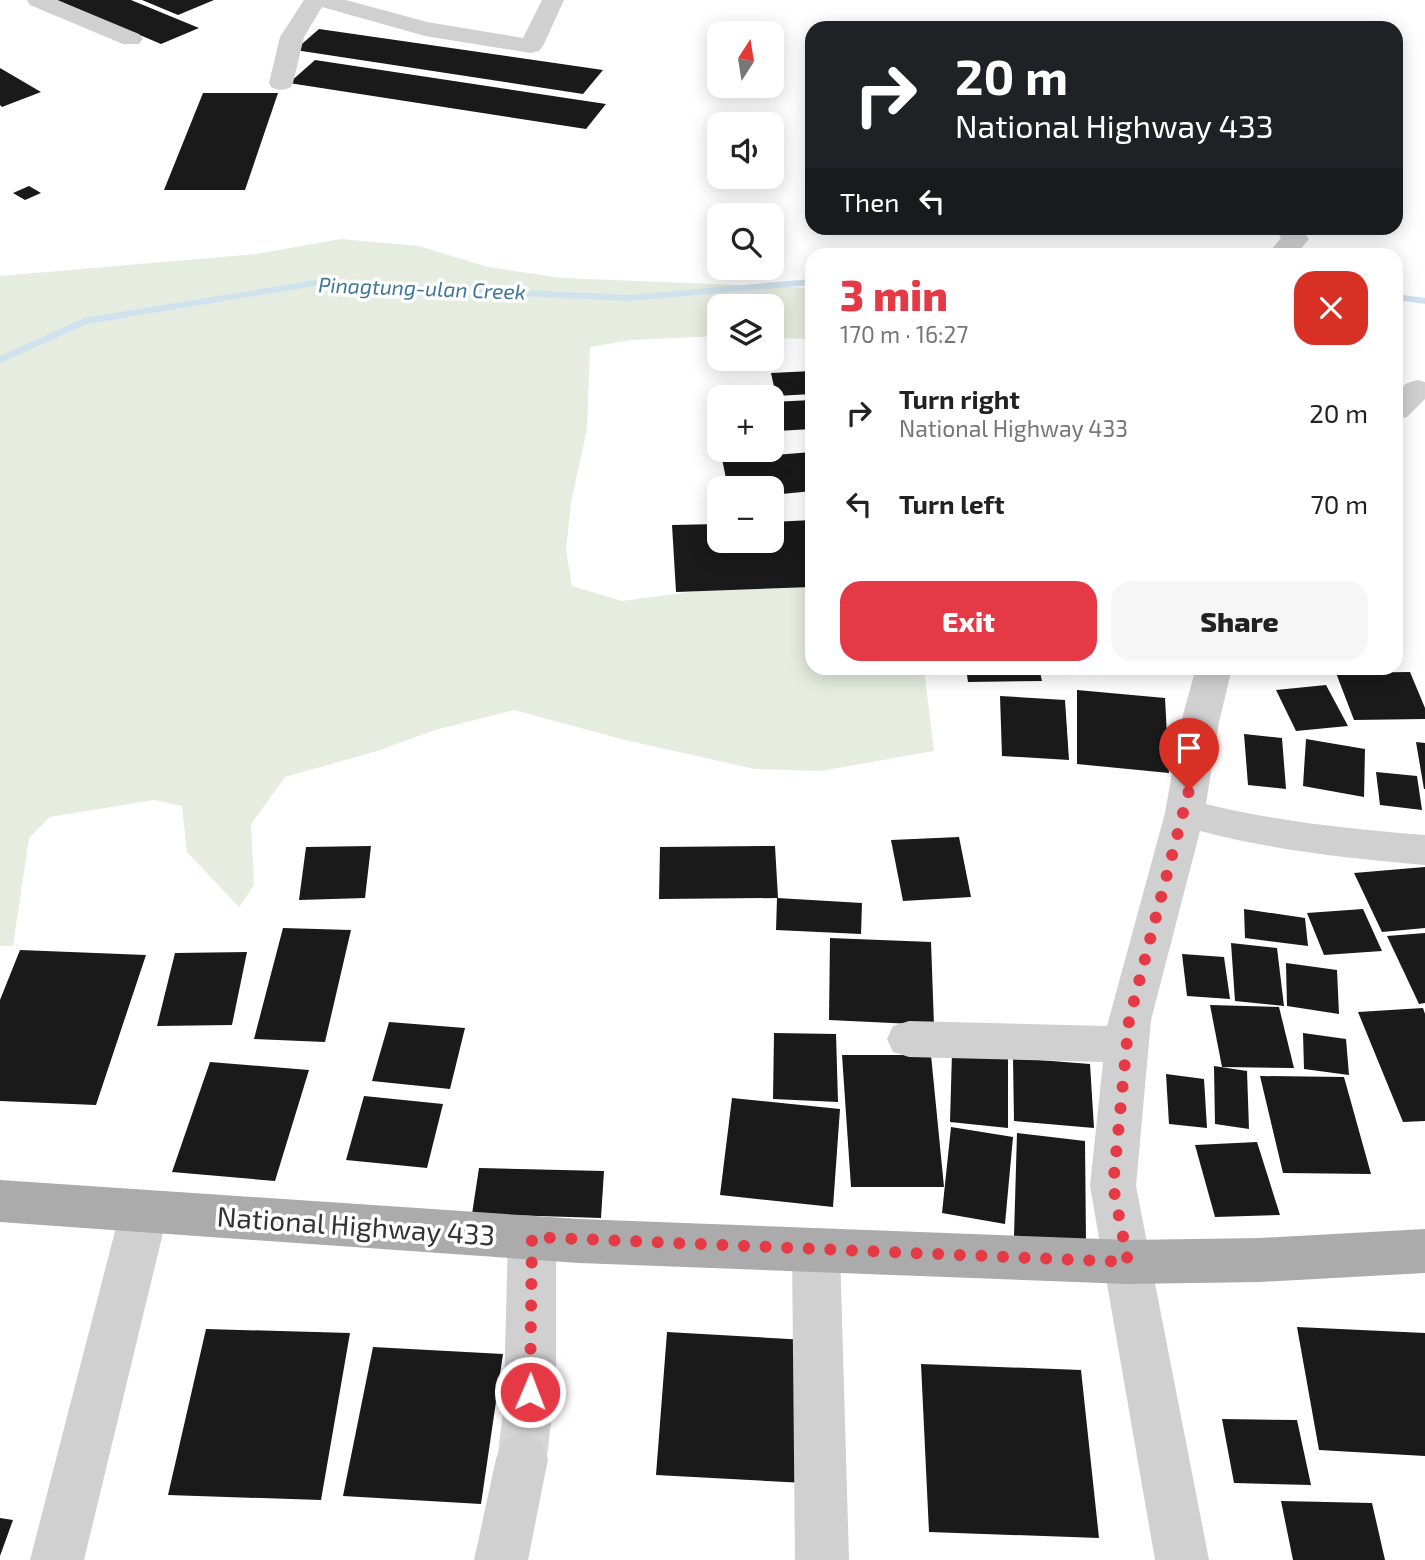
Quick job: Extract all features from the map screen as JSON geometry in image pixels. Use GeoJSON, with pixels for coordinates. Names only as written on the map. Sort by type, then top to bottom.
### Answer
{"type":"FeatureCollection","features":[{"type":"Feature","properties":{"kind":"main road","name":"National Highway 433"},"geometry":{"type":"LineString","coordinates":[[0,1201],[532,1237],[1128,1262],[1259,1260],[1425,1251]]}},
{"type":"Feature","properties":{"kind":"street"},"geometry":{"type":"LineString","coordinates":[[38,0],[131,39]]}},
{"type":"Feature","properties":{"kind":"street"},"geometry":{"type":"LineString","coordinates":[[281,83],[292,37],[315,0]]}},
{"type":"Feature","properties":{"kind":"street"},"geometry":{"type":"LineString","coordinates":[[321,0],[425,29],[531,46],[553,0]]}},
{"type":"Feature","properties":{"kind":"street"},"geometry":{"type":"LineString","coordinates":[[1182,1560],[1113,1186],[1129,1020],[1185,813],[1200,722],[1212,675]]}},
{"type":"Feature","properties":{"kind":"street"},"geometry":{"type":"LineString","coordinates":[[1185,813],[1260,832],[1313,840],[1425,850]]}},
{"type":"Feature","properties":{"kind":"street"},"geometry":{"type":"LineString","coordinates":[[909,1039],[1126,1044]]}},
{"type":"Feature","properties":{"kind":"street"},"geometry":{"type":"LineString","coordinates":[[57,1560],[144,1212]]}},
{"type":"Feature","properties":{"kind":"street"},"geometry":{"type":"LineString","coordinates":[[530,1392],[532,1237]]}},
{"type":"Feature","properties":{"kind":"street"},"geometry":{"type":"LineString","coordinates":[[816,1250],[822,1560]]}},
{"type":"Feature","properties":{"kind":"street"},"geometry":{"type":"LineString","coordinates":[[501,1560],[522,1459]]}},
{"type":"Feature","properties":{"kind":"shaded area"},"geometry":{"type":"Polygon","coordinates":[[[341,239],[419,246],[488,267],[562,278],[805,288],[805,339],[784,338],[784,294],[707,294],[707,337],[631,340],[590,347],[587,429],[571,503],[566,550],[572,586],[622,601],[805,577],[805,675],[925,675],[934,751],[821,771],[755,769],[625,740],[514,710],[435,730],[377,751],[285,777],[251,824],[254,885],[239,907],[187,852],[182,806],[154,800],[50,817],[29,838],[13,946],[0,946],[0,276],[256,254],[341,239]]]}},
{"type":"Feature","properties":{"kind":"building"},"geometry":{"type":"Polygon","coordinates":[[[57,0],[131,0],[199,28],[161,44],[57,0]]]}},
{"type":"Feature","properties":{"kind":"building"},"geometry":{"type":"Polygon","coordinates":[[[142,0],[214,0],[178,15],[142,0]]]}},
{"type":"Feature","properties":{"kind":"building"},"geometry":{"type":"Polygon","coordinates":[[[319,29],[603,70],[583,94],[295,50],[319,29]]]}},
{"type":"Feature","properties":{"kind":"building"},"geometry":{"type":"Polygon","coordinates":[[[315,60],[606,104],[586,129],[289,83],[315,60]]]}},
{"type":"Feature","properties":{"kind":"building"},"geometry":{"type":"Polygon","coordinates":[[[0,68],[41,92],[2,107],[0,68]]]}},
{"type":"Feature","properties":{"kind":"building"},"geometry":{"type":"Polygon","coordinates":[[[203,93],[278,93],[245,190],[164,190],[203,93]]]}},
{"type":"Feature","properties":{"kind":"building"},"geometry":{"type":"Polygon","coordinates":[[[29,186],[41,193],[25,200],[13,193],[29,186]]]}},
{"type":"Feature","properties":{"kind":"building"},"geometry":{"type":"Polygon","coordinates":[[[805,371],[805,394],[784,396],[784,385],[774,385],[771,373],[805,371]]]}},
{"type":"Feature","properties":{"kind":"building"},"geometry":{"type":"Polygon","coordinates":[[[805,400],[805,429],[784,431],[784,401],[805,400]]]}},
{"type":"Feature","properties":{"kind":"building"},"geometry":{"type":"Polygon","coordinates":[[[805,453],[805,492],[784,494],[784,476],[726,476],[723,462],[784,462],[784,454],[805,453]]]}},
{"type":"Feature","properties":{"kind":"building"},"geometry":{"type":"Polygon","coordinates":[[[805,520],[805,587],[676,592],[672,525],[707,524],[707,553],[784,553],[784,521],[805,520]]]}},
{"type":"Feature","properties":{"kind":"building"},"geometry":{"type":"Polygon","coordinates":[[[1403,672],[1410,672],[1425,708],[1425,719],[1354,720],[1337,675],[1403,675],[1403,672]]]}},
{"type":"Feature","properties":{"kind":"building"},"geometry":{"type":"Polygon","coordinates":[[[967,675],[1041,675],[1042,681],[968,682],[967,675]]]}},
{"type":"Feature","properties":{"kind":"building"},"geometry":{"type":"Polygon","coordinates":[[[1326,685],[1348,726],[1296,731],[1276,690],[1326,685]]]}},
{"type":"Feature","properties":{"kind":"building"},"geometry":{"type":"Polygon","coordinates":[[[1077,690],[1165,698],[1169,773],[1077,764],[1077,690]]]}},
{"type":"Feature","properties":{"kind":"building"},"geometry":{"type":"Polygon","coordinates":[[[1000,696],[1065,700],[1069,760],[1002,756],[1000,696]]]}},
{"type":"Feature","properties":{"kind":"building"},"geometry":{"type":"Polygon","coordinates":[[[1244,734],[1282,738],[1286,789],[1248,785],[1244,734]]]}},
{"type":"Feature","properties":{"kind":"building"},"geometry":{"type":"Polygon","coordinates":[[[1306,739],[1365,749],[1364,797],[1303,786],[1306,739]]]}},
{"type":"Feature","properties":{"kind":"building"},"geometry":{"type":"Polygon","coordinates":[[[1416,742],[1425,743],[1425,789],[1424,789],[1416,742]]]}},
{"type":"Feature","properties":{"kind":"building"},"geometry":{"type":"Polygon","coordinates":[[[1376,772],[1417,776],[1422,810],[1380,805],[1376,772]]]}},
{"type":"Feature","properties":{"kind":"building"},"geometry":{"type":"Polygon","coordinates":[[[959,837],[971,897],[903,901],[891,840],[959,837]]]}},
{"type":"Feature","properties":{"kind":"building"},"geometry":{"type":"Polygon","coordinates":[[[371,846],[365,898],[299,900],[306,847],[371,846]]]}},
{"type":"Feature","properties":{"kind":"building"},"geometry":{"type":"Polygon","coordinates":[[[775,846],[778,898],[659,899],[660,847],[775,846]]]}},
{"type":"Feature","properties":{"kind":"building"},"geometry":{"type":"Polygon","coordinates":[[[1425,867],[1425,928],[1382,932],[1354,873],[1425,867]]]}},
{"type":"Feature","properties":{"kind":"building"},"geometry":{"type":"Polygon","coordinates":[[[777,898],[862,903],[861,934],[776,930],[777,898]]]}},
{"type":"Feature","properties":{"kind":"building"},"geometry":{"type":"Polygon","coordinates":[[[1244,909],[1305,918],[1308,946],[1245,938],[1244,909]]]}},
{"type":"Feature","properties":{"kind":"building"},"geometry":{"type":"Polygon","coordinates":[[[1363,909],[1382,951],[1324,955],[1307,913],[1363,909]]]}},
{"type":"Feature","properties":{"kind":"building"},"geometry":{"type":"Polygon","coordinates":[[[283,928],[351,930],[325,1042],[254,1039],[283,928]]]}},
{"type":"Feature","properties":{"kind":"building"},"geometry":{"type":"Polygon","coordinates":[[[1425,933],[1425,1003],[1419,1004],[1387,936],[1425,933]]]}},
{"type":"Feature","properties":{"kind":"building"},"geometry":{"type":"Polygon","coordinates":[[[830,938],[931,942],[934,1025],[829,1020],[830,938]]]}},
{"type":"Feature","properties":{"kind":"building"},"geometry":{"type":"Polygon","coordinates":[[[1231,943],[1277,948],[1284,1006],[1235,1001],[1231,943]]]}},
{"type":"Feature","properties":{"kind":"building"},"geometry":{"type":"Polygon","coordinates":[[[20,950],[146,955],[96,1105],[0,1101],[0,1000],[20,950]]]}},
{"type":"Feature","properties":{"kind":"building"},"geometry":{"type":"Polygon","coordinates":[[[247,952],[232,1025],[157,1026],[175,953],[247,952]]]}},
{"type":"Feature","properties":{"kind":"building"},"geometry":{"type":"Polygon","coordinates":[[[1182,954],[1224,957],[1230,999],[1187,996],[1182,954]]]}},
{"type":"Feature","properties":{"kind":"building"},"geometry":{"type":"Polygon","coordinates":[[[1286,963],[1337,970],[1339,1014],[1287,1006],[1286,963]]]}},
{"type":"Feature","properties":{"kind":"building"},"geometry":{"type":"Polygon","coordinates":[[[1210,1005],[1279,1007],[1294,1068],[1222,1067],[1210,1005]]]}},
{"type":"Feature","properties":{"kind":"building"},"geometry":{"type":"Polygon","coordinates":[[[1423,1008],[1425,1121],[1403,1122],[1358,1012],[1423,1008]]]}},
{"type":"Feature","properties":{"kind":"building"},"geometry":{"type":"Polygon","coordinates":[[[389,1022],[465,1028],[450,1089],[372,1081],[389,1022]]]}},
{"type":"Feature","properties":{"kind":"building"},"geometry":{"type":"Polygon","coordinates":[[[774,1033],[836,1034],[838,1102],[773,1099],[774,1033]]]}},
{"type":"Feature","properties":{"kind":"building"},"geometry":{"type":"Polygon","coordinates":[[[1303,1033],[1346,1039],[1349,1075],[1304,1069],[1303,1033]]]}},
{"type":"Feature","properties":{"kind":"building"},"geometry":{"type":"Polygon","coordinates":[[[952,1052],[1008,1057],[1008,1128],[950,1122],[952,1052]]]}},
{"type":"Feature","properties":{"kind":"building"},"geometry":{"type":"Polygon","coordinates":[[[842,1055],[931,1055],[944,1187],[851,1187],[842,1055]]]}},
{"type":"Feature","properties":{"kind":"building"},"geometry":{"type":"Polygon","coordinates":[[[1013,1058],[1090,1064],[1094,1128],[1014,1121],[1013,1058]]]}},
{"type":"Feature","properties":{"kind":"building"},"geometry":{"type":"Polygon","coordinates":[[[210,1062],[309,1070],[275,1181],[172,1172],[210,1062]]]}},
{"type":"Feature","properties":{"kind":"building"},"geometry":{"type":"Polygon","coordinates":[[[1214,1066],[1247,1071],[1249,1129],[1215,1124],[1214,1066]]]}},
{"type":"Feature","properties":{"kind":"building"},"geometry":{"type":"Polygon","coordinates":[[[1166,1074],[1204,1079],[1207,1128],[1169,1124],[1166,1074]]]}},
{"type":"Feature","properties":{"kind":"building"},"geometry":{"type":"Polygon","coordinates":[[[1260,1076],[1344,1077],[1371,1174],[1283,1173],[1260,1076]]]}},
{"type":"Feature","properties":{"kind":"building"},"geometry":{"type":"Polygon","coordinates":[[[364,1096],[443,1104],[427,1168],[346,1160],[364,1096]]]}},
{"type":"Feature","properties":{"kind":"building"},"geometry":{"type":"Polygon","coordinates":[[[732,1098],[840,1109],[833,1207],[720,1195],[732,1098]]]}},
{"type":"Feature","properties":{"kind":"building"},"geometry":{"type":"Polygon","coordinates":[[[951,1127],[1013,1137],[1005,1224],[942,1213],[951,1127]]]}},
{"type":"Feature","properties":{"kind":"building"},"geometry":{"type":"Polygon","coordinates":[[[1017,1133],[1085,1141],[1086,1244],[1014,1236],[1017,1133]]]}},
{"type":"Feature","properties":{"kind":"building"},"geometry":{"type":"Polygon","coordinates":[[[1257,1142],[1280,1215],[1215,1217],[1195,1145],[1257,1142]]]}},
{"type":"Feature","properties":{"kind":"building"},"geometry":{"type":"Polygon","coordinates":[[[479,1168],[604,1171],[601,1218],[472,1214],[479,1168]]]}},
{"type":"Feature","properties":{"kind":"building"},"geometry":{"type":"Polygon","coordinates":[[[1297,1327],[1425,1333],[1425,1456],[1319,1450],[1297,1327]]]}},
{"type":"Feature","properties":{"kind":"building"},"geometry":{"type":"Polygon","coordinates":[[[206,1329],[350,1333],[321,1500],[168,1495],[206,1329]]]}},
{"type":"Feature","properties":{"kind":"building"},"geometry":{"type":"Polygon","coordinates":[[[667,1332],[807,1340],[805,1483],[656,1475],[667,1332]]]}},
{"type":"Feature","properties":{"kind":"building"},"geometry":{"type":"Polygon","coordinates":[[[373,1347],[503,1354],[481,1504],[343,1496],[373,1347]]]}},
{"type":"Feature","properties":{"kind":"building"},"geometry":{"type":"Polygon","coordinates":[[[921,1364],[1081,1370],[1099,1538],[929,1532],[921,1364]]]}},
{"type":"Feature","properties":{"kind":"building"},"geometry":{"type":"Polygon","coordinates":[[[1222,1419],[1297,1420],[1311,1485],[1234,1483],[1222,1419]]]}},
{"type":"Feature","properties":{"kind":"building"},"geometry":{"type":"Polygon","coordinates":[[[1281,1501],[1372,1503],[1385,1560],[1293,1560],[1281,1501]]]}},
{"type":"Feature","properties":{"kind":"building"},"geometry":{"type":"Polygon","coordinates":[[[0,1518],[13,1520],[0,1556],[0,1518]]]}},
{"type":"Feature","properties":{"kind":"waterway","name":"Pinagtung-ulan Creek"},"geometry":{"type":"LineString","coordinates":[[0,360],[84,321],[315,283],[628,298],[805,283]]}},
{"type":"Feature","properties":{"kind":"waterway","name":"Pinagtung-ulan Creek"},"geometry":{"type":"LineString","coordinates":[[1403,298],[1425,301]]}},
{"type":"Feature","properties":{"kind":"tunnel"},"geometry":{"type":"LineString","coordinates":[[522,1459],[530,1392]]}},
{"type":"Feature","properties":{"kind":"route"},"geometry":{"type":"LineString","coordinates":[[530,1392],[532,1237],[1128,1262],[1113,1186],[1129,1020],[1189,790]]}}]}
